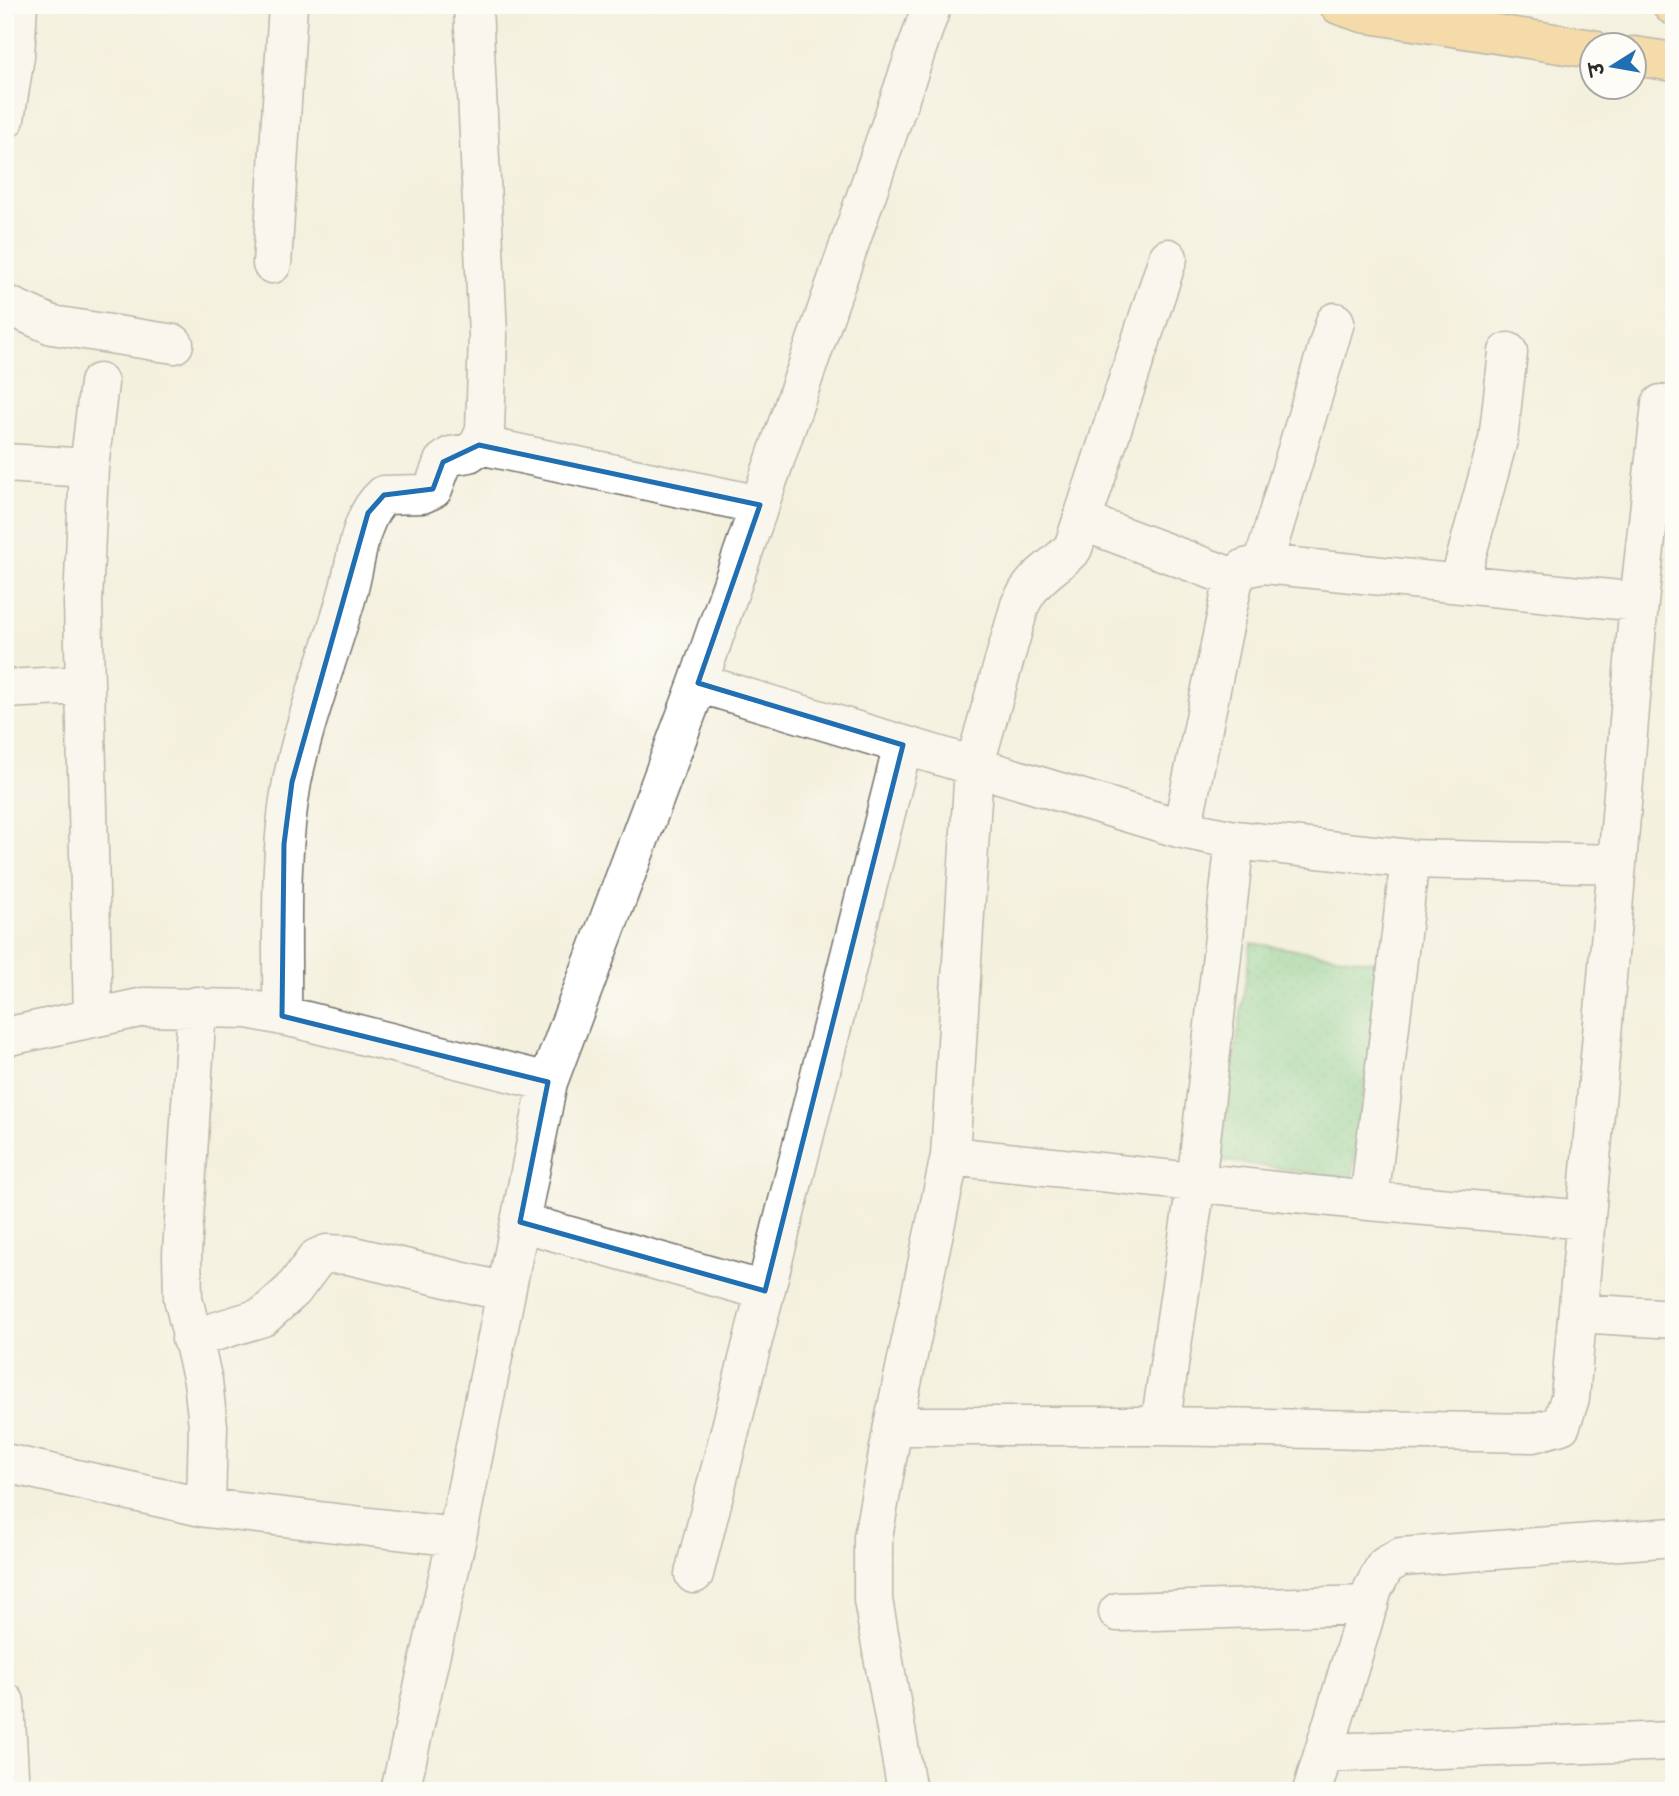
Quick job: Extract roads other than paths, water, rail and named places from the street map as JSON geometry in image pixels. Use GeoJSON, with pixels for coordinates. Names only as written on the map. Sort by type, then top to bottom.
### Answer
{"type":"FeatureCollection","features":[{"type":"Feature","properties":{"kind":"main road"},"geometry":{"type":"LineString","coordinates":[[1339,5],[1363,13],[1578,47]]}},
{"type":"Feature","properties":{"kind":"main road"},"geometry":{"type":"LineString","coordinates":[[1648,58],[1674,62]]}},
{"type":"Feature","properties":{"kind":"street"},"geometry":{"type":"LineString","coordinates":[[5,119],[16,55],[18,5]]}},
{"type":"Feature","properties":{"kind":"street"},"geometry":{"type":"LineString","coordinates":[[272,264],[288,5]]}},
{"type":"Feature","properties":{"kind":"street"},"geometry":{"type":"LineString","coordinates":[[282,1016],[284,844],[292,782],[315,691],[337,630],[368,513],[384,495],[422,494],[433,489],[443,462],[451,456],[469,453],[479,446],[485,430],[488,336],[473,5]]}},
{"type":"Feature","properties":{"kind":"street"},"geometry":{"type":"LineString","coordinates":[[400,1791],[457,1537],[548,1082],[698,683],[932,5]]}},
{"type":"Feature","properties":{"kind":"street"},"geometry":{"type":"LineString","coordinates":[[907,1791],[873,1600],[873,1537],[893,1426],[950,1156],[974,766],[1020,605],[1030,584],[1073,548],[1168,258]]}},
{"type":"Feature","properties":{"kind":"street"},"geometry":{"type":"LineString","coordinates":[[5,304],[52,324],[174,344]]}},
{"type":"Feature","properties":{"kind":"street"},"geometry":{"type":"LineString","coordinates":[[1182,829],[1249,571],[1335,322]]}},
{"type":"Feature","properties":{"kind":"street"},"geometry":{"type":"LineString","coordinates":[[1459,583],[1498,440],[1508,352]]}},
{"type":"Feature","properties":{"kind":"street"},"geometry":{"type":"LineString","coordinates":[[93,1016],[83,685],[84,530],[99,383]]}},
{"type":"Feature","properties":{"kind":"street"},"geometry":{"type":"LineString","coordinates":[[893,1426],[1160,1426],[1534,1433],[1561,1425],[1570,1398],[1639,602],[1661,404]]}},
{"type":"Feature","properties":{"kind":"street"},"geometry":{"type":"LineString","coordinates":[[479,446],[760,505]]}},
{"type":"Feature","properties":{"kind":"street"},"geometry":{"type":"LineString","coordinates":[[5,463],[89,468]]}},
{"type":"Feature","properties":{"kind":"street"},"geometry":{"type":"LineString","coordinates":[[1082,521],[1249,571],[1459,583],[1639,602]]}},
{"type":"Feature","properties":{"kind":"street"},"geometry":{"type":"LineString","coordinates":[[698,683],[1182,829],[1235,840],[1410,859],[1616,864]]}},
{"type":"Feature","properties":{"kind":"street"},"geometry":{"type":"LineString","coordinates":[[5,689],[83,685]]}},
{"type":"Feature","properties":{"kind":"street"},"geometry":{"type":"LineString","coordinates":[[694,1574],[903,745]]}},
{"type":"Feature","properties":{"kind":"street"},"geometry":{"type":"LineString","coordinates":[[1160,1426],[1196,1184],[1235,840]]}},
{"type":"Feature","properties":{"kind":"street"},"geometry":{"type":"LineString","coordinates":[[1368,1201],[1410,859]]}},
{"type":"Feature","properties":{"kind":"street"},"geometry":{"type":"LineString","coordinates":[[197,1006],[182,1254],[183,1298],[203,1381],[208,1426],[206,1508]]}},
{"type":"Feature","properties":{"kind":"street"},"geometry":{"type":"LineString","coordinates":[[5,1037],[144,1007],[248,1009],[548,1082]]}},
{"type":"Feature","properties":{"kind":"street"},"geometry":{"type":"LineString","coordinates":[[950,1156],[1196,1184],[1586,1220]]}},
{"type":"Feature","properties":{"kind":"street"},"geometry":{"type":"LineString","coordinates":[[520,1222],[765,1291]]}},
{"type":"Feature","properties":{"kind":"street"},"geometry":{"type":"LineString","coordinates":[[191,1339],[262,1317],[293,1290],[317,1258],[327,1254],[349,1255],[506,1292]]}},
{"type":"Feature","properties":{"kind":"street"},"geometry":{"type":"LineString","coordinates":[[1578,1313],[1674,1319]]}},
{"type":"Feature","properties":{"kind":"street"},"geometry":{"type":"LineString","coordinates":[[5,1463],[206,1508],[457,1537]]}},
{"type":"Feature","properties":{"kind":"street"},"geometry":{"type":"LineString","coordinates":[[1312,1791],[1369,1605],[1385,1566],[1401,1558],[1674,1537]]}},
{"type":"Feature","properties":{"kind":"street"},"geometry":{"type":"LineString","coordinates":[[1118,1612],[1369,1605]]}},
{"type":"Feature","properties":{"kind":"street"},"geometry":{"type":"LineString","coordinates":[[5,1702],[10,1791]]}},
{"type":"Feature","properties":{"kind":"street"},"geometry":{"type":"LineString","coordinates":[[1324,1753],[1674,1741]]}}]}
